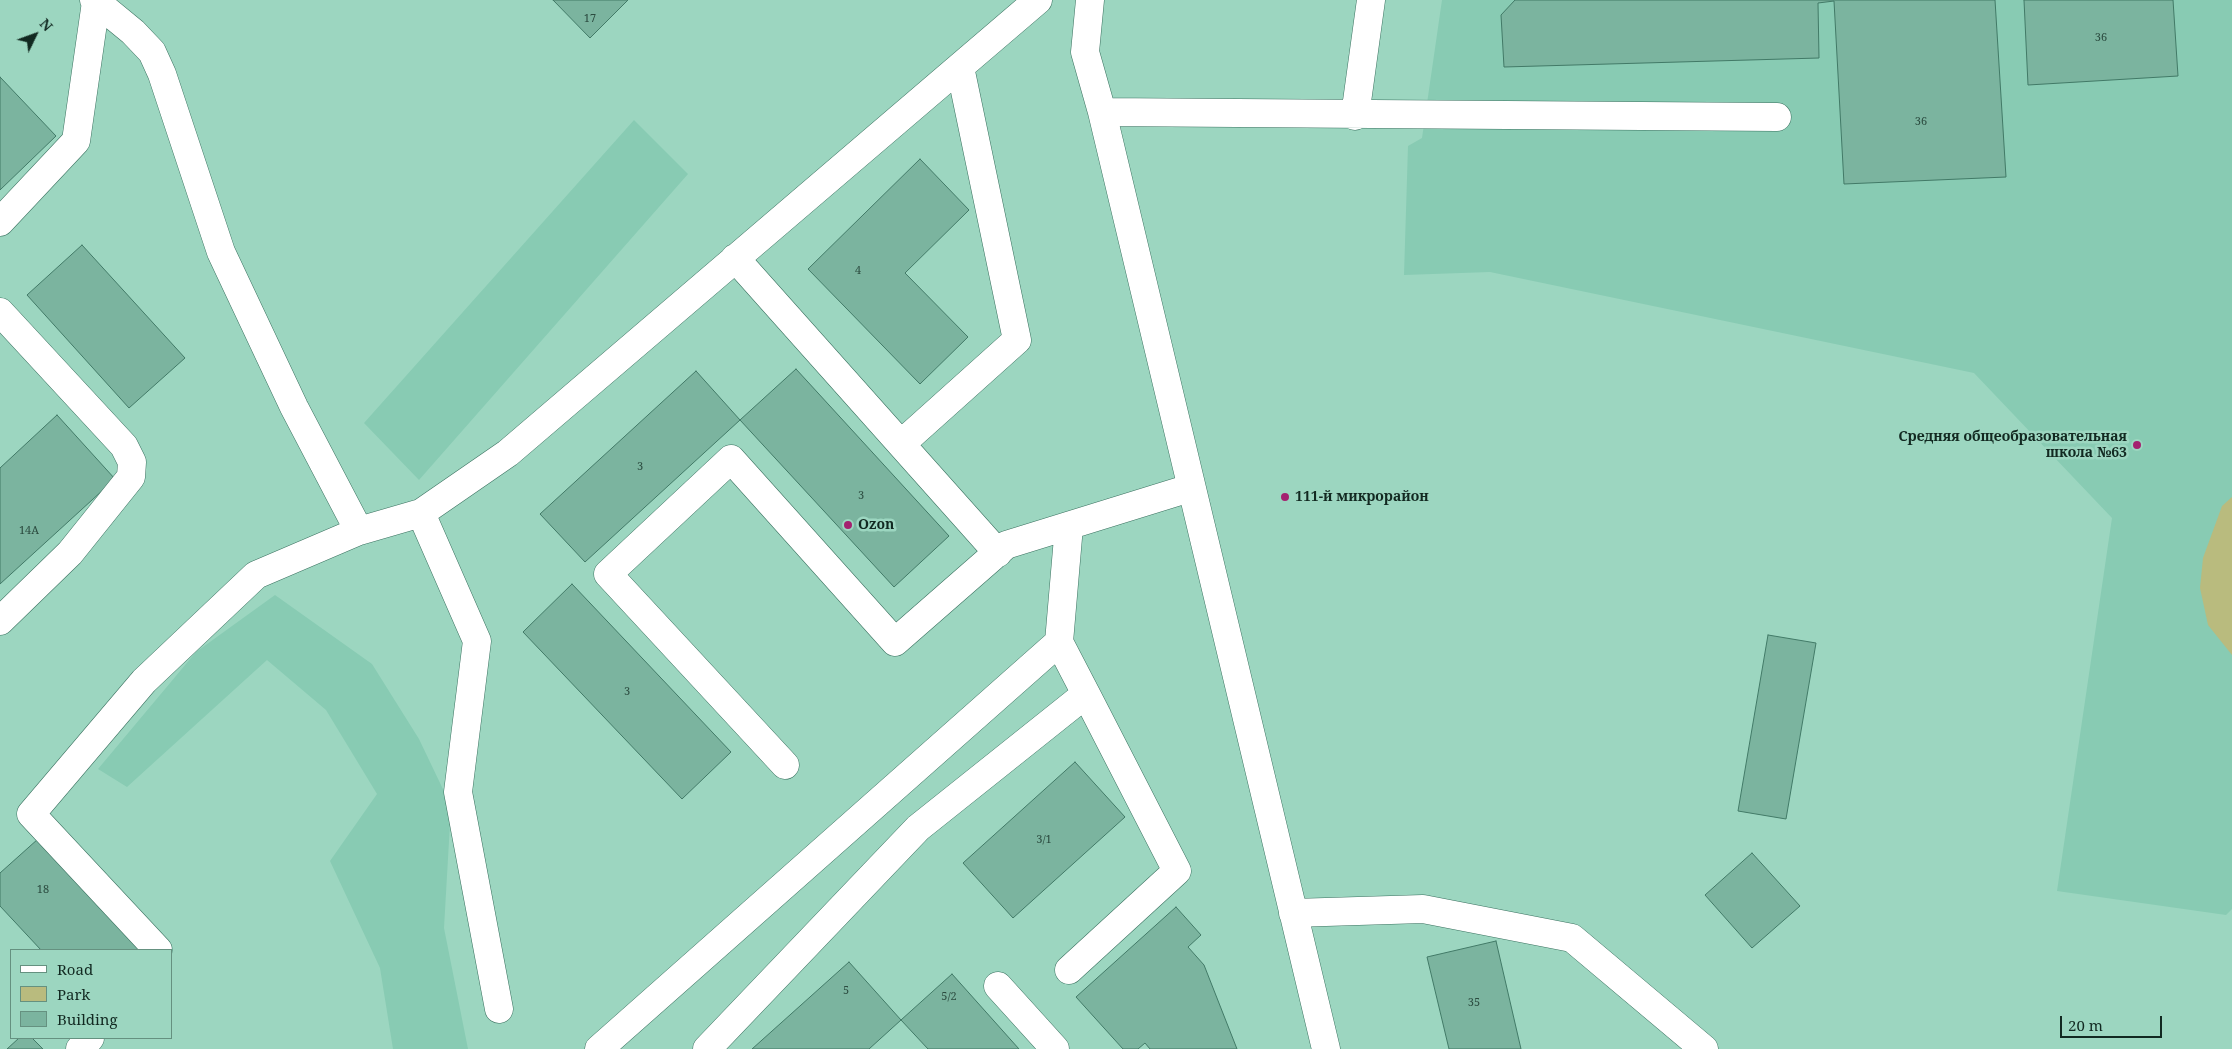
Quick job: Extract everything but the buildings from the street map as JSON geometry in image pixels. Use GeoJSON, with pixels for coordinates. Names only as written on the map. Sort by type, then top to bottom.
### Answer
{"type":"FeatureCollection","features":[{"type":"Feature","properties":{"kind":"street"},"geometry":{"type":"LineString","coordinates":[[157,949],[31,814],[144,681],[256,575],[359,531],[421,514],[508,453],[1038,0]]}},
{"type":"Feature","properties":{"kind":"street"},"geometry":{"type":"LineString","coordinates":[[1090,0],[1085,52],[1102,112],[1190,488],[1326,1049]]}},
{"type":"Feature","properties":{"kind":"street"},"geometry":{"type":"LineString","coordinates":[[1355,116],[1371,0]]}},
{"type":"Feature","properties":{"kind":"street"},"geometry":{"type":"LineString","coordinates":[[0,222],[76,141],[96,1]]}},
{"type":"Feature","properties":{"kind":"street"},"geometry":{"type":"LineString","coordinates":[[96,1],[133,32],[152,52],[162,74],[221,252],[294,407],[359,531]]}},
{"type":"Feature","properties":{"kind":"street"},"geometry":{"type":"LineString","coordinates":[[901,444],[1017,340],[960,67]]}},
{"type":"Feature","properties":{"kind":"street"},"geometry":{"type":"LineString","coordinates":[[1102,112],[1355,116],[1777,117]]}},
{"type":"Feature","properties":{"kind":"street"},"geometry":{"type":"LineString","coordinates":[[736,258],[998,553]]}},
{"type":"Feature","properties":{"kind":"street"},"geometry":{"type":"LineString","coordinates":[[0,312],[124,446],[132,462],[131,478],[70,552],[0,621]]}},
{"type":"Feature","properties":{"kind":"street"},"geometry":{"type":"LineString","coordinates":[[785,765],[608,574],[731,459],[895,642],[1006,545],[1190,488]]}},
{"type":"Feature","properties":{"kind":"street"},"geometry":{"type":"LineString","coordinates":[[421,514],[477,641],[458,792],[499,1009]]}},
{"type":"Feature","properties":{"kind":"street"},"geometry":{"type":"LineString","coordinates":[[1068,970],[1177,871],[1059,642],[1069,526]]}},
{"type":"Feature","properties":{"kind":"street"},"geometry":{"type":"LineString","coordinates":[[599,1049],[1059,642]]}},
{"type":"Feature","properties":{"kind":"street"},"geometry":{"type":"LineString","coordinates":[[707,1049],[918,828],[1086,694]]}},
{"type":"Feature","properties":{"kind":"street"},"geometry":{"type":"LineString","coordinates":[[1293,913],[1423,909],[1572,938],[1704,1049]]}},
{"type":"Feature","properties":{"kind":"street"},"geometry":{"type":"LineString","coordinates":[[998,986],[1054,1049]]}},
{"type":"Feature","properties":{"kind":"street"},"geometry":{"type":"LineString","coordinates":[[80,1049],[89,1039]]}},
{"type":"Feature","properties":{"kind":"shaded area","name":"Средняя общеобразовательная школа №63"},"geometry":{"type":"Polygon","coordinates":[[[1442,0],[2232,0],[2232,909],[2226,915],[2057,891],[2112,518],[1974,373],[1490,272],[1404,275],[1408,146],[1422,138],[1442,0]]]}},
{"type":"Feature","properties":{"kind":"shaded area"},"geometry":{"type":"Polygon","coordinates":[[[634,120],[688,174],[419,480],[364,423],[634,120]]]}},
{"type":"Feature","properties":{"kind":"shaded area"},"geometry":{"type":"Polygon","coordinates":[[[275,595],[372,664],[419,739],[451,806],[444,928],[468,1049],[393,1049],[380,968],[330,861],[377,794],[326,710],[267,660],[127,787],[98,769],[196,652],[275,595]]]}},
{"type":"Feature","properties":{"kind":"green space"},"geometry":{"type":"Polygon","coordinates":[[[2232,497],[2232,655],[2208,625],[2200,588],[2203,558],[2222,506],[2232,497]]]}},
{"type":"Feature","properties":{"kind":"place","name":"Средняя общеобразовательная школа №63"},"geometry":{"type":"Point","coordinates":[2137,445]}},
{"type":"Feature","properties":{"kind":"place","name":"111-й микрорайон"},"geometry":{"type":"Point","coordinates":[1285,497]}},
{"type":"Feature","properties":{"kind":"place","name":"Ozon"},"geometry":{"type":"Point","coordinates":[848,525]}}]}
